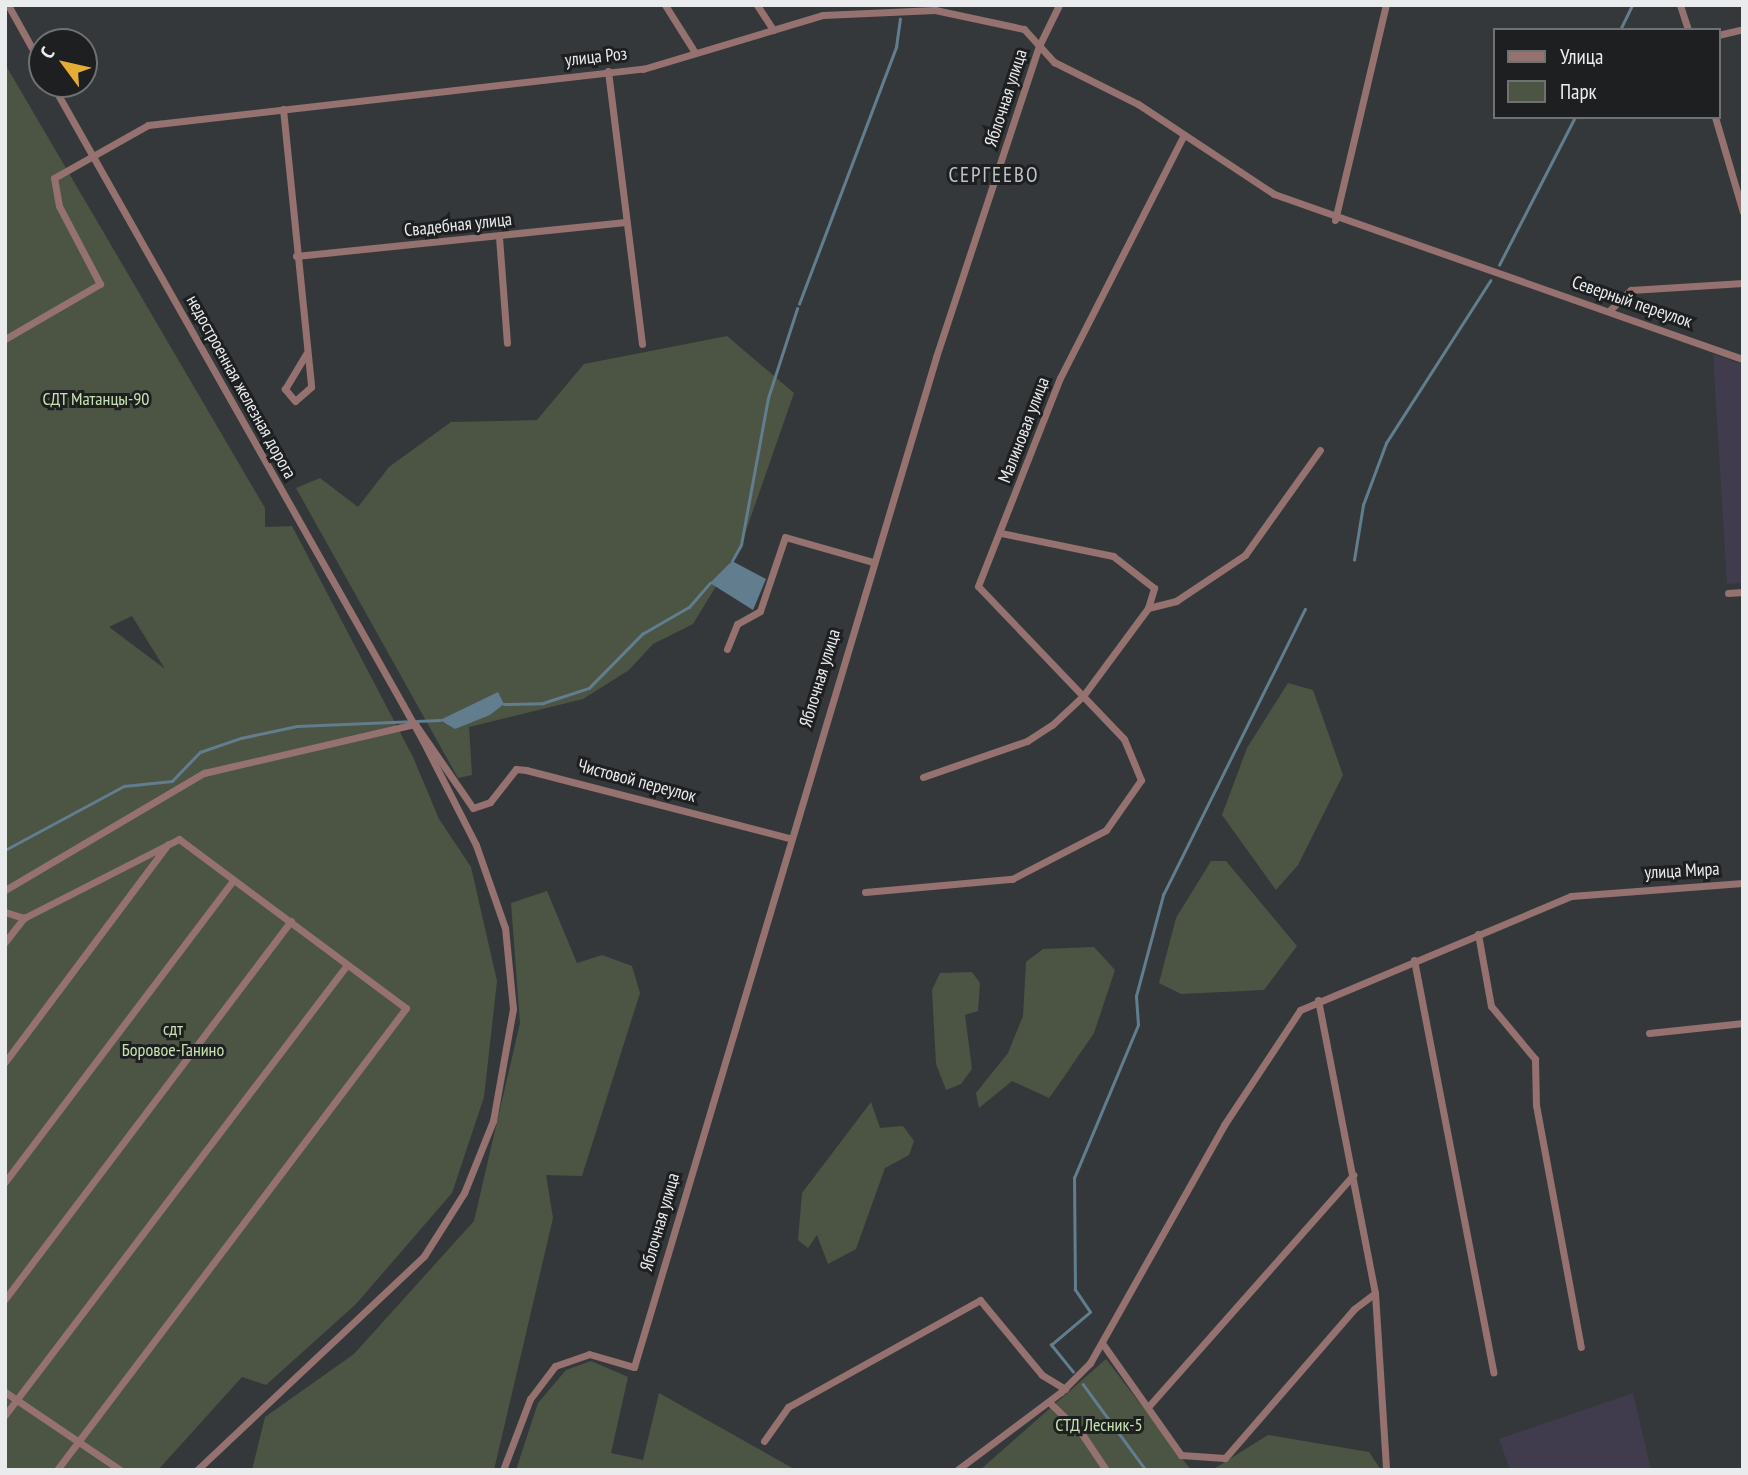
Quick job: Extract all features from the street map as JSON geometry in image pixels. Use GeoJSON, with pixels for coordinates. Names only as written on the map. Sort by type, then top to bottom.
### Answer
{"type":"FeatureCollection","features":[{"type":"Feature","properties":{"kind":"street"},"geometry":{"type":"LineString","coordinates":[[8,5],[28,41]]}},
{"type":"Feature","properties":{"kind":"street"},"geometry":{"type":"LineString","coordinates":[[665,5],[694,51]]}},
{"type":"Feature","properties":{"kind":"street"},"geometry":{"type":"LineString","coordinates":[[757,5],[773,30]]}},
{"type":"Feature","properties":{"kind":"street","name":"Яблочная улица"},"geometry":{"type":"LineString","coordinates":[[503,1470],[530,1399],[555,1366],[589,1354],[634,1367],[873,562],[1039,46],[1059,5]]}},
{"type":"Feature","properties":{"kind":"street"},"geometry":{"type":"LineString","coordinates":[[1335,220],[1386,5]]}},
{"type":"Feature","properties":{"kind":"street"},"geometry":{"type":"LineString","coordinates":[[1680,5],[1687,28]]}},
{"type":"Feature","properties":{"kind":"street","name":"улица Роз"},"geometry":{"type":"LineString","coordinates":[[5,339],[100,284],[55,193],[54,178],[91,153],[140,128],[283,109],[643,69],[694,51],[855,10],[935,10],[1024,29],[1054,62],[1184,135],[1274,194],[1335,220]]}},
{"type":"Feature","properties":{"kind":"street"},"geometry":{"type":"LineString","coordinates":[[1720,35],[1743,29]]}},
{"type":"Feature","properties":{"kind":"street"},"geometry":{"type":"LineString","coordinates":[[608,71],[623,222],[642,344]]}},
{"type":"Feature","properties":{"kind":"street","name":"недостроенная железная дорога"},"geometry":{"type":"LineString","coordinates":[[60,98],[424,741],[476,845],[505,928],[513,1009],[493,1121],[464,1193],[424,1256],[197,1470]]}},
{"type":"Feature","properties":{"kind":"street"},"geometry":{"type":"LineString","coordinates":[[283,109],[310,393],[295,401],[285,389],[306,354]]}},
{"type":"Feature","properties":{"kind":"street"},"geometry":{"type":"LineString","coordinates":[[1716,119],[1743,212]]}},
{"type":"Feature","properties":{"kind":"street","name":"Малиновая улица"},"geometry":{"type":"LineString","coordinates":[[1083,696],[978,586],[1060,378],[1184,135]]}},
{"type":"Feature","properties":{"kind":"street","name":"Северный переулок"},"geometry":{"type":"LineString","coordinates":[[1335,220],[1610,310],[1743,359]]}},
{"type":"Feature","properties":{"kind":"street","name":"Свадебная улица"},"geometry":{"type":"LineString","coordinates":[[296,256],[623,222]]}},
{"type":"Feature","properties":{"kind":"street"},"geometry":{"type":"LineString","coordinates":[[499,237],[507,343]]}},
{"type":"Feature","properties":{"kind":"street"},"geometry":{"type":"LineString","coordinates":[[1610,310],[1631,290],[1743,283]]}},
{"type":"Feature","properties":{"kind":"street"},"geometry":{"type":"LineString","coordinates":[[1149,608],[1176,601],[1245,555],[1321,450]]}},
{"type":"Feature","properties":{"kind":"street"},"geometry":{"type":"LineString","coordinates":[[923,777],[1027,741],[1083,696],[1149,608],[1154,588],[1113,556],[1001,533]]}},
{"type":"Feature","properties":{"kind":"street"},"geometry":{"type":"LineString","coordinates":[[727,649],[737,624],[760,611],[785,537],[873,562]]}},
{"type":"Feature","properties":{"kind":"street"},"geometry":{"type":"LineString","coordinates":[[1728,593],[1743,592]]}},
{"type":"Feature","properties":{"kind":"street"},"geometry":{"type":"LineString","coordinates":[[864,892],[1012,879],[1106,830],[1141,780],[1135,754],[1083,696]]}},
{"type":"Feature","properties":{"kind":"street","name":"Чистовой переулок"},"geometry":{"type":"LineString","coordinates":[[5,890],[204,773],[415,724],[472,808],[490,802],[509,775],[526,769],[789,838]]}},
{"type":"Feature","properties":{"kind":"street"},"geometry":{"type":"LineString","coordinates":[[57,1470],[407,1008],[291,921],[171,840]]}},
{"type":"Feature","properties":{"kind":"street"},"geometry":{"type":"LineString","coordinates":[[5,942],[23,918],[171,840]]}},
{"type":"Feature","properties":{"kind":"street"},"geometry":{"type":"LineString","coordinates":[[5,1062],[171,840]]}},
{"type":"Feature","properties":{"kind":"street"},"geometry":{"type":"LineString","coordinates":[[5,1182],[233,880]]}},
{"type":"Feature","properties":{"kind":"street","name":"улица Мира"},"geometry":{"type":"LineString","coordinates":[[957,1470],[1065,1389],[1102,1343],[1284,1029],[1318,1000],[1571,896],[1743,883]]}},
{"type":"Feature","properties":{"kind":"street"},"geometry":{"type":"LineString","coordinates":[[5,912],[23,918]]}},
{"type":"Feature","properties":{"kind":"street"},"geometry":{"type":"LineString","coordinates":[[5,1298],[291,921]]}},
{"type":"Feature","properties":{"kind":"street"},"geometry":{"type":"LineString","coordinates":[[1478,934],[1491,1006],[1535,1059],[1536,1105],[1581,1347]]}},
{"type":"Feature","properties":{"kind":"street"},"geometry":{"type":"LineString","coordinates":[[1414,960],[1493,1372]]}},
{"type":"Feature","properties":{"kind":"street"},"geometry":{"type":"LineString","coordinates":[[5,1415],[347,965]]}},
{"type":"Feature","properties":{"kind":"street"},"geometry":{"type":"LineString","coordinates":[[1318,1000],[1375,1293],[1387,1470]]}},
{"type":"Feature","properties":{"kind":"street"},"geometry":{"type":"LineString","coordinates":[[1648,1033],[1743,1023]]}},
{"type":"Feature","properties":{"kind":"street"},"geometry":{"type":"LineString","coordinates":[[1148,1407],[1353,1175]]}},
{"type":"Feature","properties":{"kind":"street"},"geometry":{"type":"LineString","coordinates":[[1102,1343],[1181,1455],[1225,1458],[1354,1309],[1375,1293]]}},
{"type":"Feature","properties":{"kind":"street"},"geometry":{"type":"LineString","coordinates":[[764,1441],[788,1407],[980,1300],[1042,1375],[1065,1389]]}},
{"type":"Feature","properties":{"kind":"street"},"geometry":{"type":"LineString","coordinates":[[5,1392],[120,1470]]}},
{"type":"Feature","properties":{"kind":"street"},"geometry":{"type":"LineString","coordinates":[[1049,1402],[1082,1434],[1106,1470]]}},
{"type":"Feature","properties":{"kind":"shaded area"},"geometry":{"type":"Polygon","coordinates":[[[1713,354],[1743,365],[1743,583],[1727,584],[1713,354]]]}},
{"type":"Feature","properties":{"kind":"shaded area"},"geometry":{"type":"Polygon","coordinates":[[[1633,1393],[1651,1470],[1510,1470],[1499,1439],[1633,1393]]]}},
{"type":"Feature","properties":{"kind":"green space"},"geometry":{"type":"Polygon","coordinates":[[[5,64],[265,508],[265,527],[292,526],[413,757],[439,819],[471,867],[497,981],[484,1097],[452,1193],[356,1304],[266,1385],[242,1377],[158,1470],[5,1470],[5,64]],[[132,616],[109,627],[165,669],[132,616]]]}},
{"type":"Feature","properties":{"kind":"green space"},"geometry":{"type":"Polygon","coordinates":[[[727,336],[794,393],[741,545],[693,624],[653,644],[629,670],[583,699],[469,727],[472,775],[458,778],[296,488],[320,478],[358,507],[389,467],[451,422],[537,420],[584,364],[727,336]]]}},
{"type":"Feature","properties":{"kind":"green space"},"geometry":{"type":"Polygon","coordinates":[[[1288,683],[1313,690],[1343,775],[1298,865],[1276,890],[1222,815],[1247,748],[1288,683]]]}},
{"type":"Feature","properties":{"kind":"green space"},"geometry":{"type":"Polygon","coordinates":[[[1211,861],[1226,861],[1297,946],[1264,990],[1181,994],[1159,983],[1176,918],[1211,861]]]}},
{"type":"Feature","properties":{"kind":"green space"},"geometry":{"type":"Polygon","coordinates":[[[547,891],[577,963],[602,955],[632,966],[640,993],[582,1176],[546,1175],[553,1218],[494,1470],[252,1470],[265,1417],[354,1354],[474,1221],[520,1023],[511,903],[547,891]]]}},
{"type":"Feature","properties":{"kind":"green space"},"geometry":{"type":"Polygon","coordinates":[[[1094,947],[1115,970],[1094,1033],[1057,1087],[1049,1098],[1012,1081],[979,1108],[976,1093],[1008,1053],[1023,1016],[1026,962],[1043,949],[1094,947]]]}},
{"type":"Feature","properties":{"kind":"green space"},"geometry":{"type":"Polygon","coordinates":[[[972,972],[980,983],[978,1011],[965,1015],[972,1069],[961,1084],[946,1090],[936,1064],[932,990],[940,973],[972,972]]]}},
{"type":"Feature","properties":{"kind":"green space"},"geometry":{"type":"Polygon","coordinates":[[[871,1102],[880,1128],[903,1126],[914,1141],[909,1155],[885,1168],[856,1249],[828,1264],[817,1235],[808,1248],[798,1240],[802,1193],[871,1102]]]}},
{"type":"Feature","properties":{"kind":"green space","name":"СТД Лесник-5"},"geometry":{"type":"Polygon","coordinates":[[[1106,1359],[1191,1470],[980,1470],[1106,1359]]]}},
{"type":"Feature","properties":{"kind":"green space"},"geometry":{"type":"Polygon","coordinates":[[[591,1361],[628,1377],[611,1453],[643,1460],[659,1393],[796,1470],[516,1470],[538,1403],[566,1370],[591,1361]]]}},
{"type":"Feature","properties":{"kind":"green space"},"geometry":{"type":"Polygon","coordinates":[[[1268,1435],[1369,1452],[1381,1470],[1212,1470],[1268,1435]]]}},
{"type":"Feature","properties":{"kind":"water"},"geometry":{"type":"Polygon","coordinates":[[[732,561],[766,579],[753,610],[710,583],[732,561]]]}},
{"type":"Feature","properties":{"kind":"water"},"geometry":{"type":"Polygon","coordinates":[[[498,692],[504,704],[490,715],[455,729],[440,720],[498,692]]]}},
{"type":"Feature","properties":{"kind":"waterway"},"geometry":{"type":"LineString","coordinates":[[1621,28],[1632,5]]}},
{"type":"Feature","properties":{"kind":"waterway"},"geometry":{"type":"LineString","coordinates":[[799,304],[896,47],[900,19]]}},
{"type":"Feature","properties":{"kind":"waterway"},"geometry":{"type":"LineString","coordinates":[[1499,265],[1574,119]]}},
{"type":"Feature","properties":{"kind":"waterway"},"geometry":{"type":"LineString","coordinates":[[1354,560],[1363,505],[1386,443],[1490,281]]}},
{"type":"Feature","properties":{"kind":"waterway"},"geometry":{"type":"LineString","coordinates":[[732,561],[741,545],[768,398],[797,309]]}},
{"type":"Feature","properties":{"kind":"waterway"},"geometry":{"type":"LineString","coordinates":[[504,704],[543,703],[589,688],[642,634],[689,607],[710,583]]}},
{"type":"Feature","properties":{"kind":"waterway"},"geometry":{"type":"LineString","coordinates":[[1073,1372],[1051,1345],[1090,1312],[1075,1290],[1074,1178],[1138,1025],[1136,996],[1163,895],[1305,609]]}},
{"type":"Feature","properties":{"kind":"waterway"},"geometry":{"type":"LineString","coordinates":[[5,850],[124,786],[172,781],[200,752],[241,738],[297,726],[440,720]]}},
{"type":"Feature","properties":{"kind":"waterway"},"geometry":{"type":"LineString","coordinates":[[1083,1384],[1146,1470]]}},
{"type":"Feature","properties":{"kind":"district","name":"СЕРГЕЕВО"},"geometry":{"type":"Point","coordinates":[994,175]}},
{"type":"Feature","properties":{"kind":"park label","name":"СДТ Матанцы-90"},"geometry":{"type":"Point","coordinates":[96,399]}},
{"type":"Feature","properties":{"kind":"park label","name":"сдт Боровое-Ганино"},"geometry":{"type":"Point","coordinates":[173,1040]}}]}
